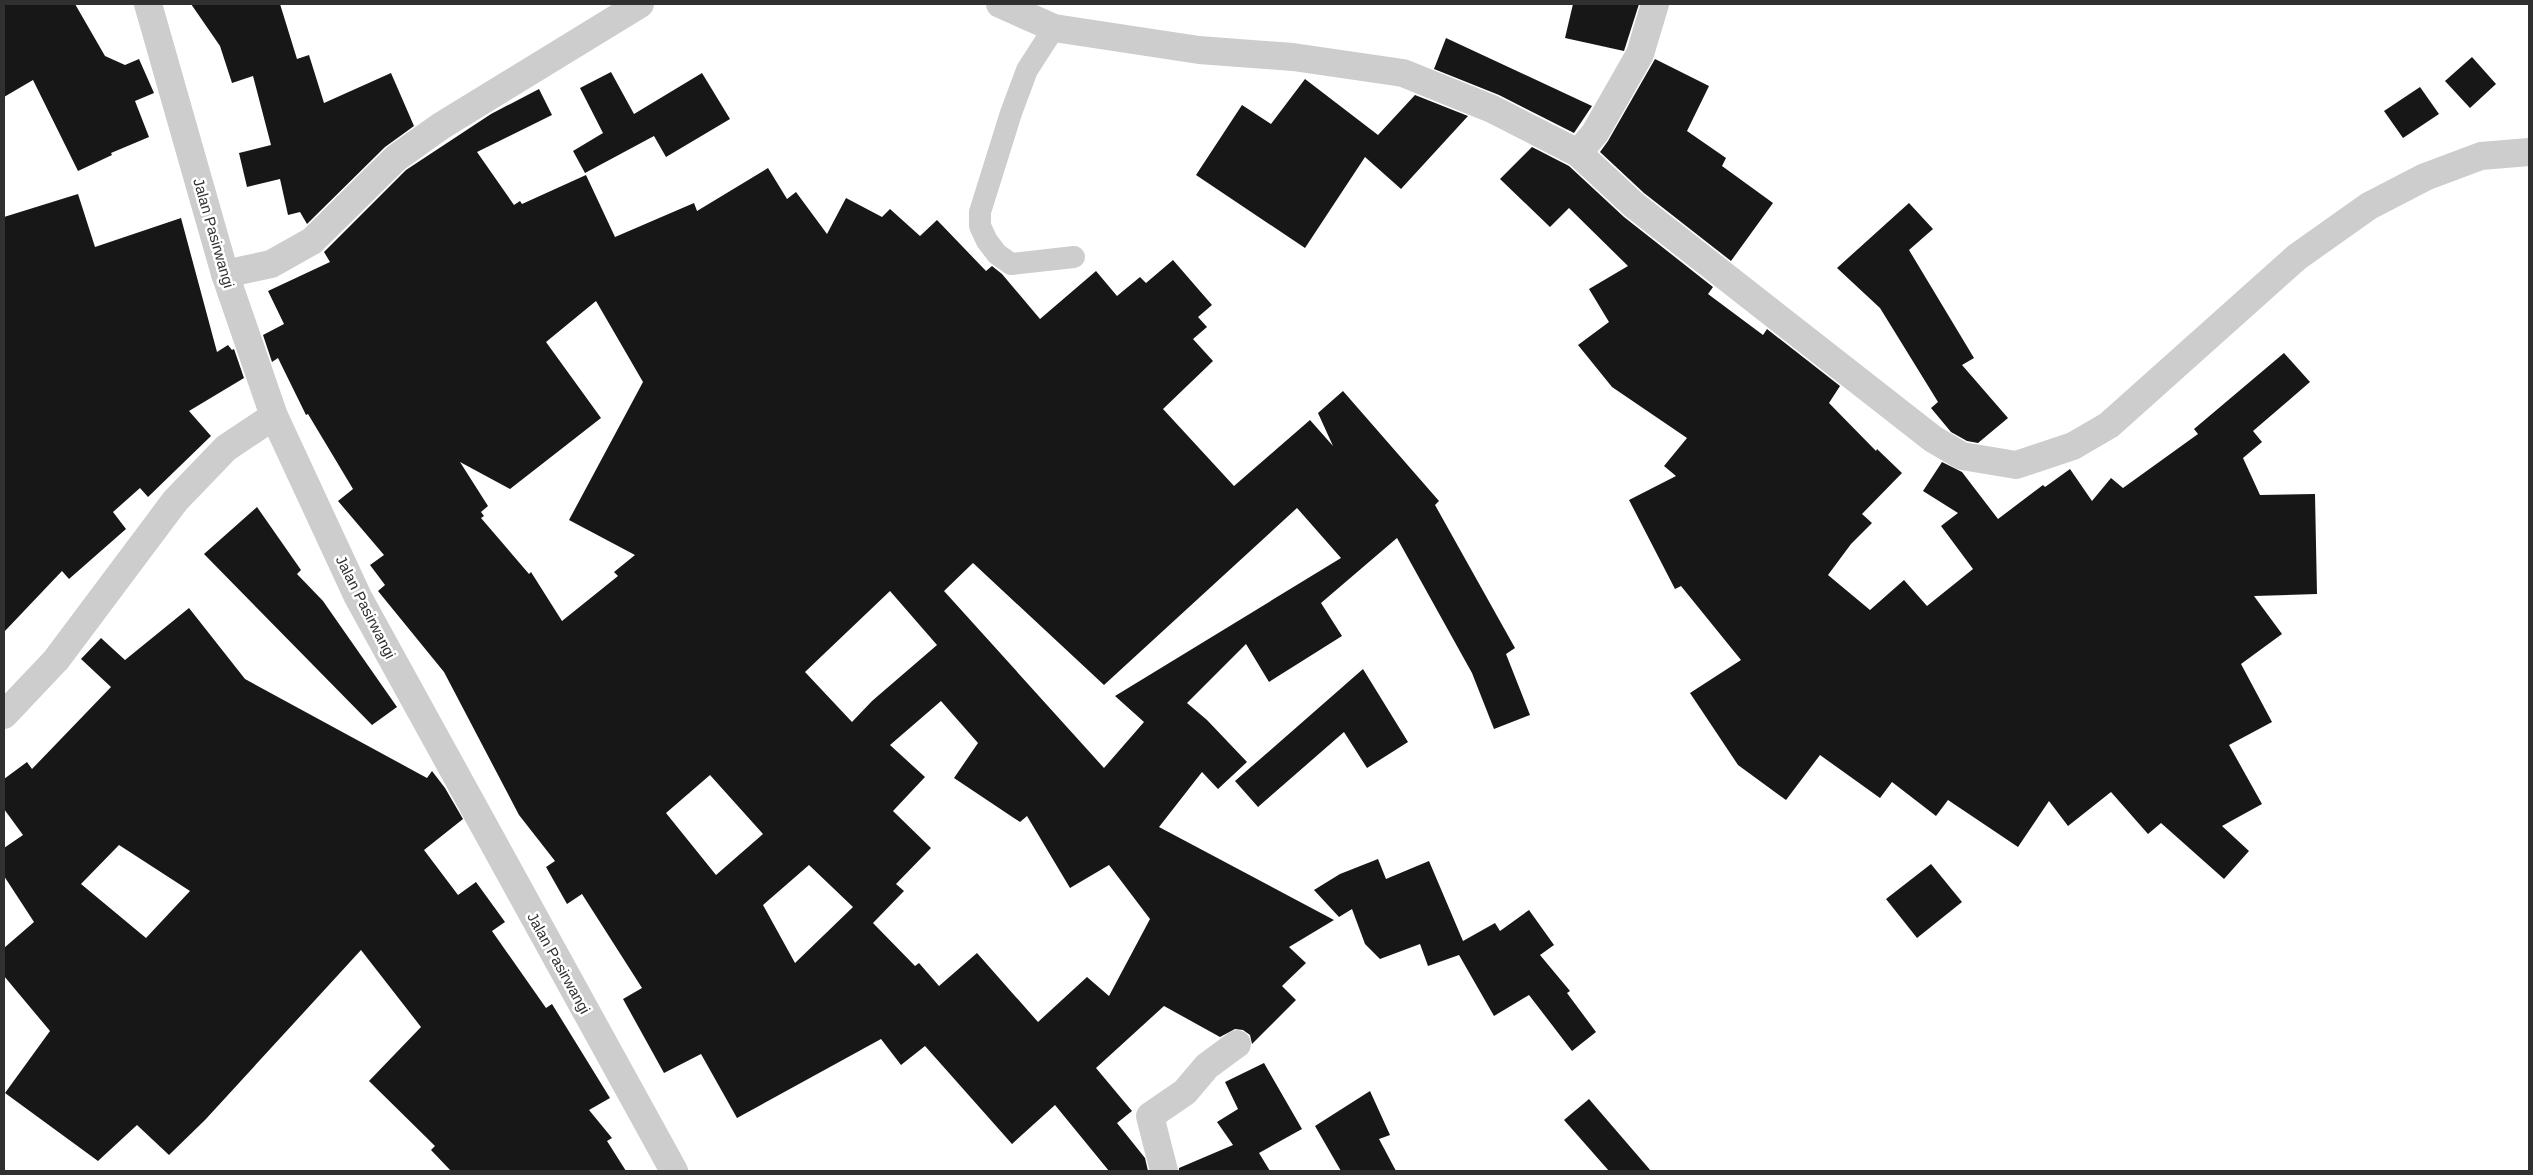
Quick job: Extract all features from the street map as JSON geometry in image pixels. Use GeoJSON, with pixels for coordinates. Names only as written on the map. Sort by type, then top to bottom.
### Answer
{"type":"FeatureCollection","features":[{"type":"Feature","properties":{"kind":"street","name":"Jalan Pasirwangi"},"geometry":{"type":"LineString","coordinates":[[148,4],[226,274],[274,416],[358,597],[674,1171]]}},
{"type":"Feature","properties":{"kind":"street"},"geometry":{"type":"LineString","coordinates":[[226,274],[271,264],[312,241],[396,158],[441,126],[640,4]]}},
{"type":"Feature","properties":{"kind":"street"},"geometry":{"type":"LineString","coordinates":[[1000,4],[1054,28],[1199,50],[1294,57],[1404,73],[1492,109],[1578,152],[1634,204],[1934,439],[1962,456],[2016,465],[2073,446],[2108,425],[2297,257],[2369,206],[2425,177],[2481,156],[2529,152]]}},
{"type":"Feature","properties":{"kind":"street"},"geometry":{"type":"LineString","coordinates":[[1578,152],[1595,133],[1640,54],[1655,4]]}},
{"type":"Feature","properties":{"kind":"street"},"geometry":{"type":"LineString","coordinates":[[4,715],[56,660],[176,500],[226,448],[274,416]]}},
{"type":"Feature","properties":{"kind":"street"},"geometry":{"type":"LineString","coordinates":[[1164,1171],[1150,1116],[1185,1092],[1207,1066],[1237,1044]]}},
{"type":"Feature","properties":{"kind":"lane"},"geometry":{"type":"LineString","coordinates":[[1054,28],[1027,70],[1011,113],[980,212],[980,226],[997,254],[1011,264],[1074,257]]}},
{"type":"Feature","properties":{"kind":"building"},"geometry":{"type":"Polygon","coordinates":[[[4,4],[75,4],[105,56],[125,65],[139,59],[154,93],[135,101],[149,137],[111,153],[112,155],[78,171],[33,80],[4,97],[4,4]]]}},
{"type":"Feature","properties":{"kind":"building"},"geometry":{"type":"Polygon","coordinates":[[[191,4],[280,4],[297,59],[309,55],[324,103],[391,73],[414,126],[385,147],[307,224],[300,212],[288,215],[280,179],[247,187],[239,153],[271,145],[253,76],[232,83],[220,46],[191,4]]]}},
{"type":"Feature","properties":{"kind":"building"},"geometry":{"type":"Polygon","coordinates":[[[1573,4],[1639,4],[1624,51],[1565,38],[1573,4]]]}},
{"type":"Feature","properties":{"kind":"building"},"geometry":{"type":"Polygon","coordinates":[[[1446,38],[1592,106],[1574,133],[1499,95],[1434,69],[1446,38]]]}},
{"type":"Feature","properties":{"kind":"building"},"geometry":{"type":"Polygon","coordinates":[[[2472,57],[2496,84],[2470,108],[2445,81],[2472,57]]]}},
{"type":"Feature","properties":{"kind":"building"},"geometry":{"type":"Polygon","coordinates":[[[1655,59],[1709,86],[1687,131],[1726,158],[1722,166],[1773,203],[1731,261],[1644,193],[1600,152],[1655,59]]]}},
{"type":"Feature","properties":{"kind":"building"},"geometry":{"type":"Polygon","coordinates":[[[611,72],[634,114],[702,73],[730,119],[666,157],[654,136],[585,173],[573,151],[603,133],[580,88],[611,72]]]}},
{"type":"Feature","properties":{"kind":"building"},"geometry":{"type":"Polygon","coordinates":[[[1305,79],[1378,135],[1415,95],[1468,116],[1401,189],[1365,157],[1305,248],[1196,175],[1242,105],[1271,124],[1305,79]]]}},
{"type":"Feature","properties":{"kind":"building"},"geometry":{"type":"Polygon","coordinates":[[[2420,87],[2439,114],[2403,138],[2384,111],[2420,87]]]}},
{"type":"Feature","properties":{"kind":"building"},"geometry":{"type":"Polygon","coordinates":[[[539,89],[552,115],[477,152],[514,205],[520,201],[522,204],[586,175],[615,237],[694,203],[697,211],[768,168],[787,199],[796,192],[827,234],[846,198],[882,217],[890,209],[920,236],[937,220],[986,271],[992,266],[1002,274],[1040,319],[1096,271],[1117,296],[1140,277],[1146,283],[1173,260],[1212,305],[1198,317],[1207,327],[1193,339],[1213,361],[1163,409],[1234,486],[1310,420],[1333,446],[1318,413],[1343,391],[1439,501],[1435,505],[1515,648],[1506,654],[1530,715],[1494,729],[1472,673],[1397,538],[1321,603],[1342,636],[1269,682],[1246,644],[1187,703],[1207,720],[1247,762],[1218,789],[1202,772],[1159,827],[1334,920],[1289,947],[1306,963],[1282,986],[1296,1000],[1252,1044],[1250,1035],[1243,1030],[1235,1029],[1220,1037],[1164,1006],[1096,1068],[1132,1111],[1117,1123],[1145,1158],[1148,1171],[1109,1171],[1055,1105],[1012,1144],[925,1046],[901,1065],[881,1039],[737,1118],[701,1054],[664,1073],[623,999],[642,988],[582,894],[567,904],[546,867],[555,861],[519,815],[444,672],[378,591],[385,585],[370,565],[384,555],[338,501],[353,489],[308,414],[306,415],[278,358],[272,362],[263,335],[284,324],[268,291],[330,262],[324,252],[406,170],[491,114],[539,89]],[[596,301],[546,342],[601,418],[510,489],[460,462],[488,506],[481,512],[484,516],[481,518],[529,574],[531,572],[562,621],[618,576],[614,572],[635,555],[569,520],[643,382],[596,301]],[[1297,508],[1104,685],[973,563],[944,591],[1104,768],[1144,722],[1115,696],[1341,558],[1297,508]],[[890,591],[805,672],[852,722],[872,701],[937,645],[890,591]],[[941,701],[890,745],[925,777],[893,811],[931,848],[896,884],[904,891],[873,923],[915,966],[919,963],[939,986],[977,953],[1038,1022],[1087,977],[1109,996],[1150,919],[1109,865],[1070,888],[1027,816],[1020,822],[954,778],[978,743],[941,701]],[[710,775],[666,813],[716,875],[763,834],[710,775]],[[809,865],[763,905],[795,963],[853,907],[809,865]]]}},
{"type":"Feature","properties":{"kind":"building"},"geometry":{"type":"Polygon","coordinates":[[[1532,147],[1569,166],[1624,217],[1713,287],[1708,294],[1763,335],[1767,329],[1840,386],[1829,403],[1876,451],[1877,449],[1902,473],[1862,514],[1872,523],[1851,544],[1828,575],[1870,610],[1904,580],[1927,606],[1973,569],[1941,526],[1958,513],[1923,491],[1942,462],[1962,472],[1998,519],[2043,485],[2045,487],[2070,469],[2092,501],[2111,478],[2123,488],[2198,434],[2194,429],[2284,353],[2310,382],[2253,431],[2262,442],[2243,458],[2260,495],[2315,494],[2317,594],[2254,596],[2282,634],[2241,664],[2272,722],[2229,745],[2262,804],[2222,826],[2249,851],[2224,879],[2161,823],[2148,834],[2111,792],[2068,826],[2049,801],[2018,847],[1948,800],[1936,816],[1892,782],[1880,798],[1820,755],[1786,800],[1738,765],[1690,693],[1741,660],[1681,586],[1675,589],[1629,500],[1676,476],[1664,466],[1687,438],[1612,387],[1578,345],[1609,322],[1589,289],[1628,266],[1569,208],[1550,227],[1500,179],[1532,147]]]}},
{"type":"Feature","properties":{"kind":"building"},"geometry":{"type":"Polygon","coordinates":[[[78,194],[95,247],[181,218],[217,352],[228,345],[232,350],[234,349],[244,378],[189,411],[211,436],[148,497],[140,488],[113,512],[126,529],[69,579],[62,571],[4,632],[4,217],[78,194]]]}},
{"type":"Feature","properties":{"kind":"building"},"geometry":{"type":"Polygon","coordinates":[[[1909,203],[1933,229],[1909,250],[1974,358],[1962,365],[2008,418],[1978,443],[1967,441],[1951,432],[1931,408],[1938,402],[1880,308],[1837,268],[1909,203]]]}},
{"type":"Feature","properties":{"kind":"building"},"geometry":{"type":"Polygon","coordinates":[[[257,507],[301,570],[297,574],[323,601],[397,707],[372,725],[204,554],[257,507]]]}},
{"type":"Feature","properties":{"kind":"building"},"geometry":{"type":"Polygon","coordinates":[[[189,608],[245,679],[427,778],[432,771],[445,788],[463,819],[424,850],[458,895],[476,882],[505,922],[492,931],[546,1008],[552,1004],[610,1098],[589,1110],[612,1138],[607,1141],[626,1171],[451,1171],[431,1150],[435,1146],[369,1081],[421,1027],[361,950],[205,1120],[169,1155],[137,1125],[98,1161],[5,1093],[50,1031],[4,976],[4,948],[34,922],[4,876],[4,848],[23,835],[4,809],[4,779],[27,762],[32,769],[111,687],[81,659],[101,638],[125,660],[189,608]],[[119,845],[81,884],[146,938],[190,891],[119,845]]]}},
{"type":"Feature","properties":{"kind":"building"},"geometry":{"type":"Polygon","coordinates":[[[1363,669],[1408,742],[1367,768],[1344,732],[1258,807],[1235,781],[1363,669]]]}},
{"type":"Feature","properties":{"kind":"building"},"geometry":{"type":"Polygon","coordinates":[[[1378,859],[1386,879],[1429,861],[1463,941],[1495,923],[1500,931],[1529,910],[1554,945],[1540,955],[1570,991],[1567,993],[1596,1032],[1572,1051],[1529,995],[1494,1016],[1459,955],[1428,966],[1420,944],[1380,959],[1365,944],[1352,909],[1339,917],[1314,890],[1340,874],[1378,859]]]}},
{"type":"Feature","properties":{"kind":"building"},"geometry":{"type":"Polygon","coordinates":[[[1931,864],[1962,902],[1917,938],[1886,899],[1931,864]]]}},
{"type":"Feature","properties":{"kind":"building"},"geometry":{"type":"Polygon","coordinates":[[[1264,1063],[1302,1129],[1259,1153],[1270,1171],[1179,1171],[1179,1168],[1233,1145],[1217,1122],[1238,1109],[1225,1082],[1264,1063]]]}},
{"type":"Feature","properties":{"kind":"building"},"geometry":{"type":"Polygon","coordinates":[[[1370,1091],[1390,1135],[1379,1139],[1396,1171],[1341,1171],[1315,1126],[1370,1091]]]}},
{"type":"Feature","properties":{"kind":"building"},"geometry":{"type":"Polygon","coordinates":[[[1589,1099],[1651,1171],[1609,1171],[1564,1120],[1589,1099]]]}}]}
